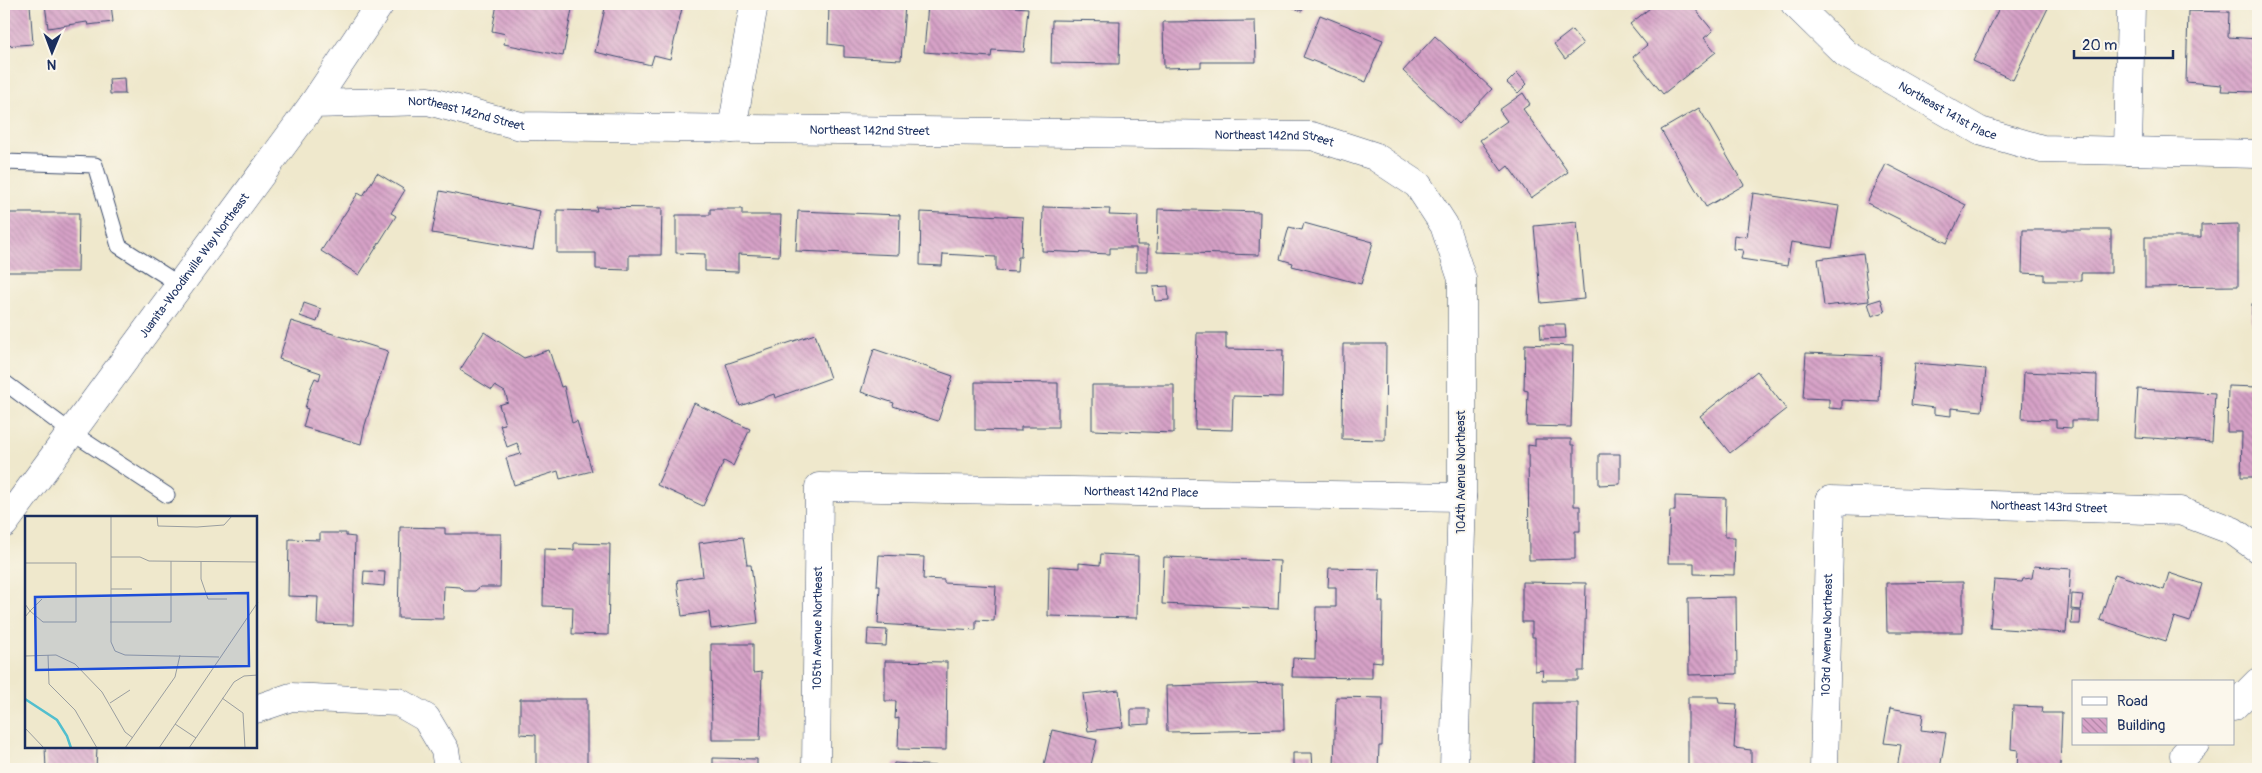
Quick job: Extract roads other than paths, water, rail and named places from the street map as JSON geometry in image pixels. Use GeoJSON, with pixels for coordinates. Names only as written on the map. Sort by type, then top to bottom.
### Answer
{"type":"FeatureCollection","features":[{"type":"Feature","properties":{"kind":"street","name":"Juanita-Woodinville Way Northeast"},"geometry":{"type":"LineString","coordinates":[[4,524],[313,104],[380,4]]}},
{"type":"Feature","properties":{"kind":"street"},"geometry":{"type":"LineString","coordinates":[[732,130],[754,4]]}},
{"type":"Feature","properties":{"kind":"street","name":"Northeast 141st Place"},"geometry":{"type":"LineString","coordinates":[[1795,4],[1846,54],[1980,131],[2042,149],[2128,151]]}},
{"type":"Feature","properties":{"kind":"street"},"geometry":{"type":"LineString","coordinates":[[2131,4],[2128,151],[2258,154]]}},
{"type":"Feature","properties":{"kind":"street","name":"Northeast 142nd Street"},"geometry":{"type":"LineString","coordinates":[[313,104],[428,101],[521,126],[1312,136],[1374,156],[1418,185]]}},
{"type":"Feature","properties":{"kind":"street","name":"104th Avenue Northeast"},"geometry":{"type":"LineString","coordinates":[[1418,185],[1444,225],[1462,279],[1462,497],[1454,769]]}},
{"type":"Feature","properties":{"kind":"street","name":"Northeast 142nd Place"},"geometry":{"type":"LineString","coordinates":[[819,488],[1462,497]]}},
{"type":"Feature","properties":{"kind":"street","name":"105th Avenue Northeast"},"geometry":{"type":"LineString","coordinates":[[816,769],[819,488]]}},
{"type":"Feature","properties":{"kind":"street","name":"Northeast 143rd Street"},"geometry":{"type":"LineString","coordinates":[[1830,500],[2180,511],[2233,531],[2258,549]]}},
{"type":"Feature","properties":{"kind":"street","name":"103rd Avenue Northeast"},"geometry":{"type":"LineString","coordinates":[[1824,769],[1830,500]]}},
{"type":"Feature","properties":{"kind":"street"},"geometry":{"type":"LineString","coordinates":[[2234,706],[2258,682]]}},
{"type":"Feature","properties":{"kind":"street"},"geometry":{"type":"LineString","coordinates":[[258,708],[291,697],[398,702],[426,718],[445,750],[448,769]]}},
{"type":"Feature","properties":{"kind":"lane"},"geometry":{"type":"LineString","coordinates":[[4,162],[95,165],[119,246],[180,285]]}},
{"type":"Feature","properties":{"kind":"lane"},"geometry":{"type":"LineString","coordinates":[[4,382],[71,432],[167,495]]}}]}
